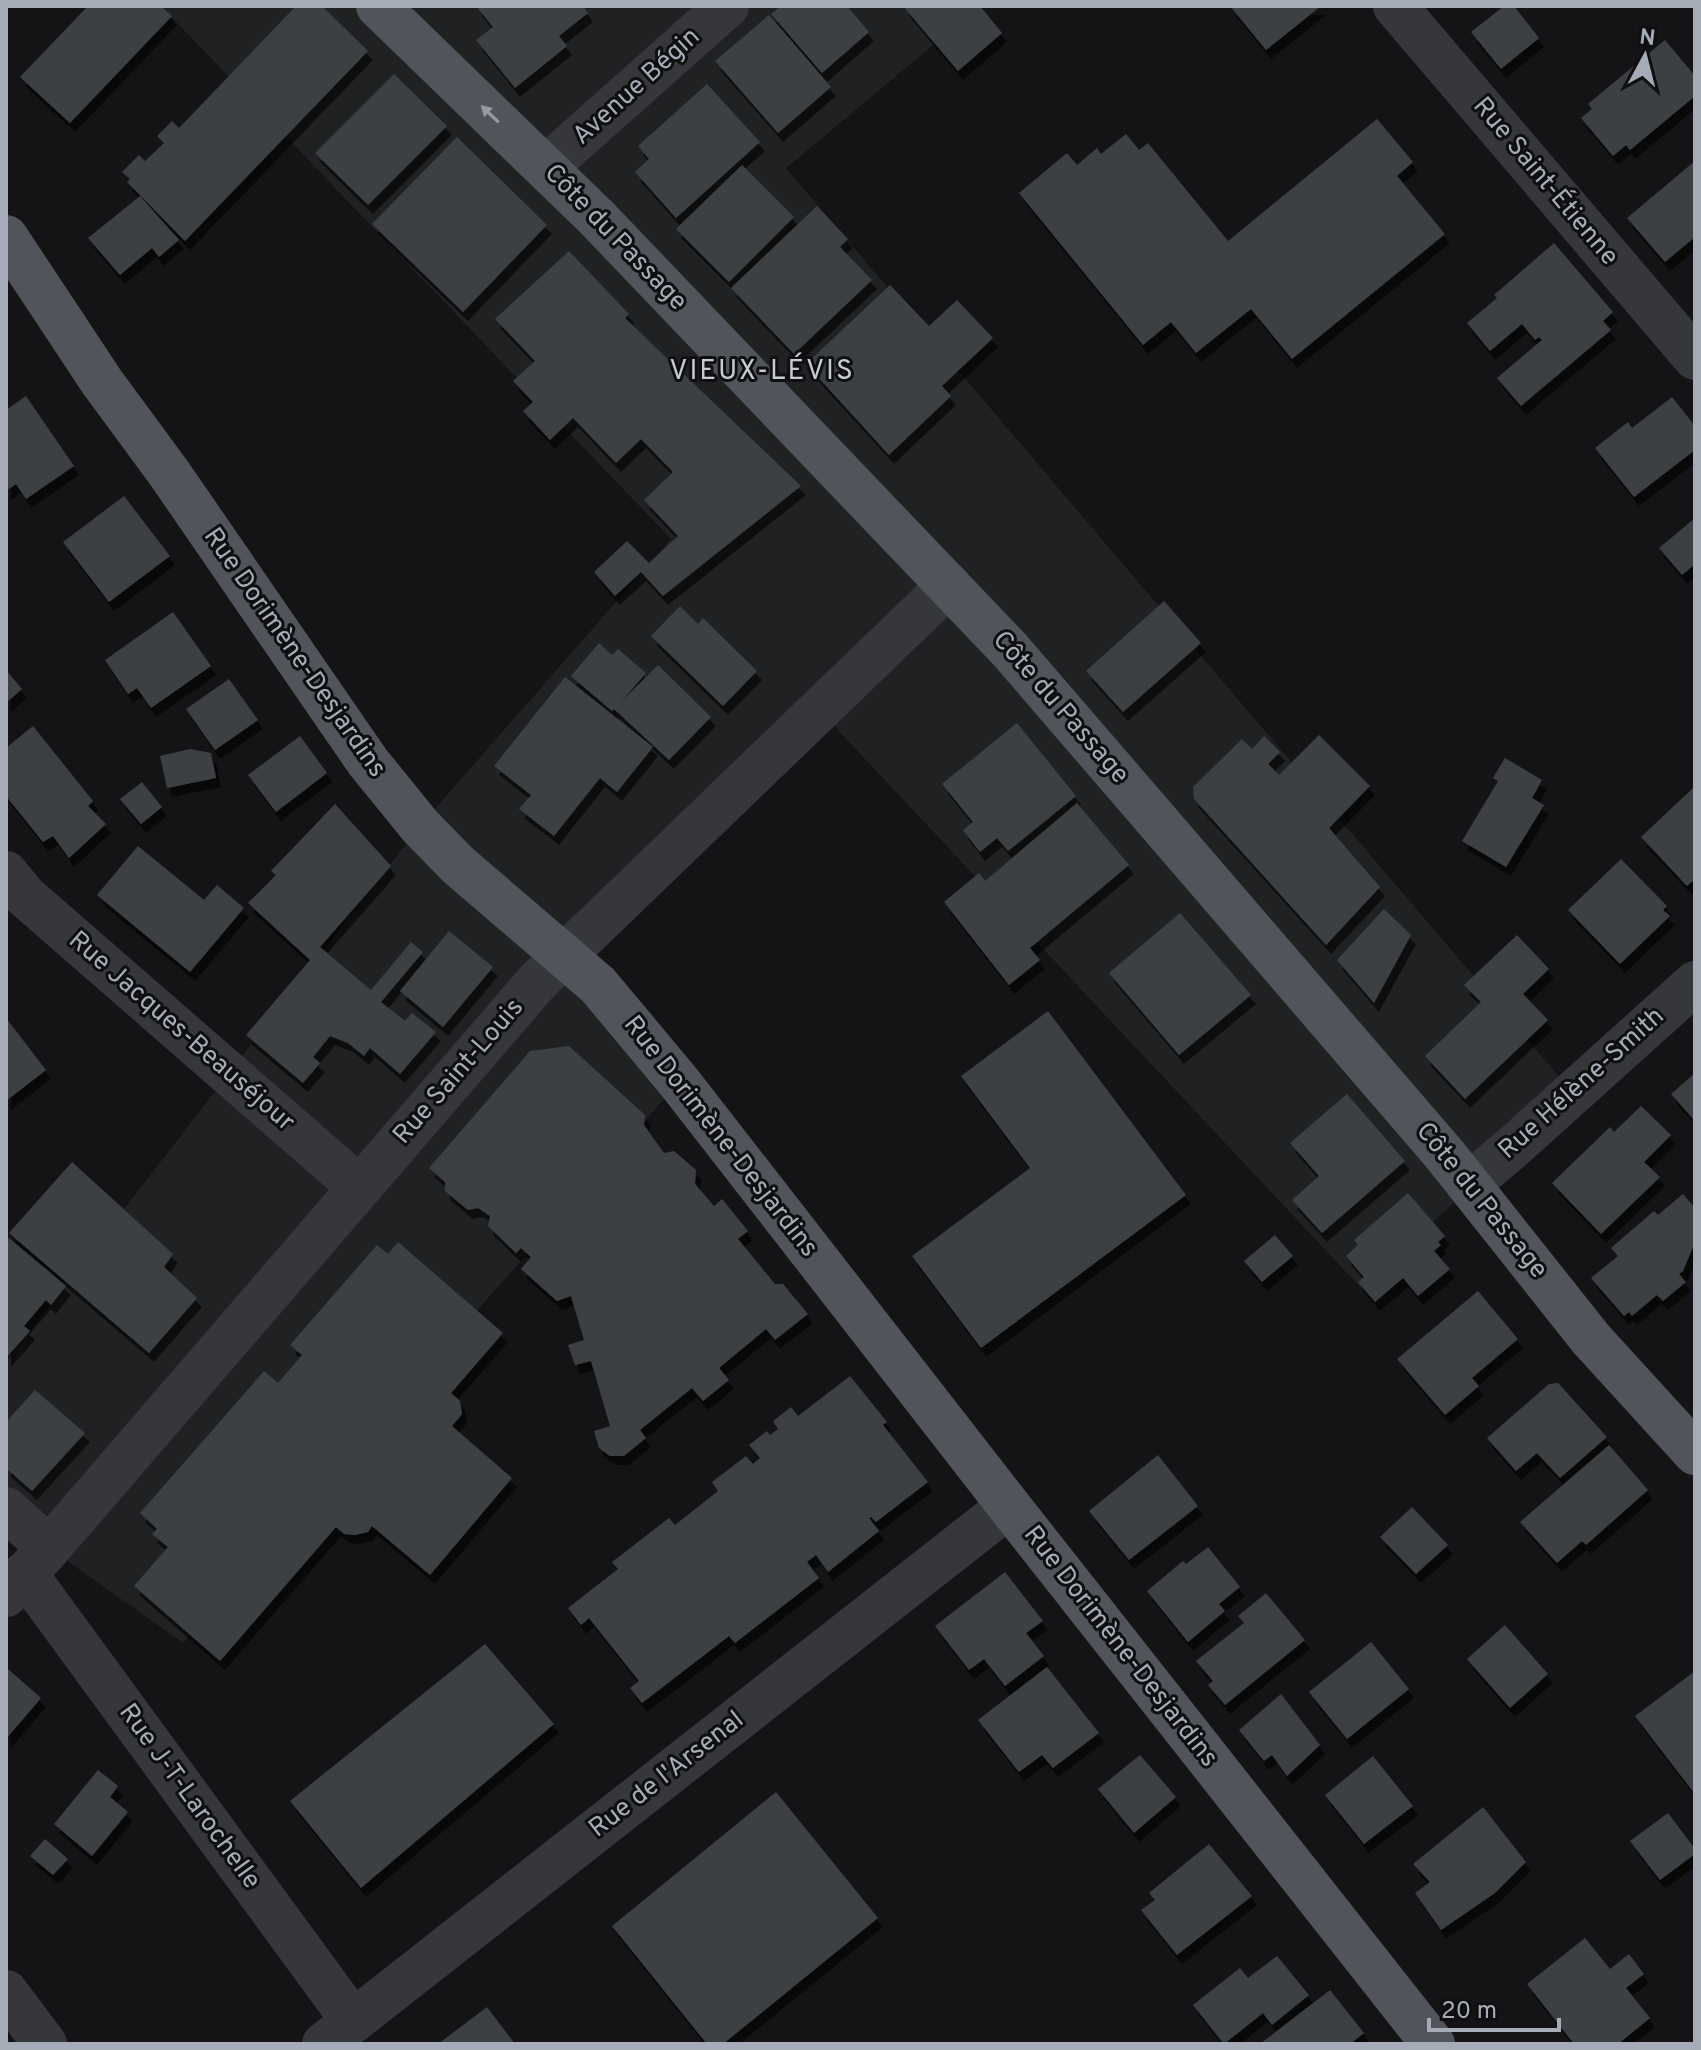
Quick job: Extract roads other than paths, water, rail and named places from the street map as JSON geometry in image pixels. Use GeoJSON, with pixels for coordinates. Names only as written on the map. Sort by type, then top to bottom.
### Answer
{"type":"FeatureCollection","features":[{"type":"Feature","properties":{"kind":"main road","name":"Côte du Passage"},"geometry":{"type":"LineString","coordinates":[[378,6],[546,167],[1010,650],[1243,917],[1469,1184],[1591,1339],[1695,1453]]}},
{"type":"Feature","properties":{"kind":"main road","name":"Rue Dorimène-Desjardins"},"geometry":{"type":"LineString","coordinates":[[6,237],[102,382],[169,473],[368,762],[420,826],[458,865],[598,985],[679,1082],[1433,2044]]}},
{"type":"Feature","properties":{"kind":"street","name":"Avenue Bégin"},"geometry":{"type":"LineString","coordinates":[[546,167],[727,6]]}},
{"type":"Feature","properties":{"kind":"street","name":"Rue Saint-Étienne"},"geometry":{"type":"LineString","coordinates":[[1395,6],[1695,358]]}},
{"type":"Feature","properties":{"kind":"street","name":"Rue Saint-Louis"},"geometry":{"type":"LineString","coordinates":[[27,1572],[537,982],[949,585]]}},
{"type":"Feature","properties":{"kind":"street","name":"Rue Jacques-Beauséjour"},"geometry":{"type":"LineString","coordinates":[[6,873],[25,896],[359,1187]]}},
{"type":"Feature","properties":{"kind":"street","name":"Rue Hélène-Smith"},"geometry":{"type":"LineString","coordinates":[[1469,1184],[1695,983]]}},
{"type":"Feature","properties":{"kind":"street","name":"Rue de l'Arsenal"},"geometry":{"type":"LineString","coordinates":[[339,2032],[1009,1506]]}},
{"type":"Feature","properties":{"kind":"street","name":"Rue J-T-Larochelle"},"geometry":{"type":"LineString","coordinates":[[6,1509],[27,1572],[339,2032]]}},
{"type":"Feature","properties":{"kind":"street"},"geometry":{"type":"LineString","coordinates":[[6,1992],[45,2044]]}},
{"type":"Feature","properties":{"kind":"district","name":"VIEUX-LÉVIS"},"geometry":{"type":"Point","coordinates":[762,372]}}]}
